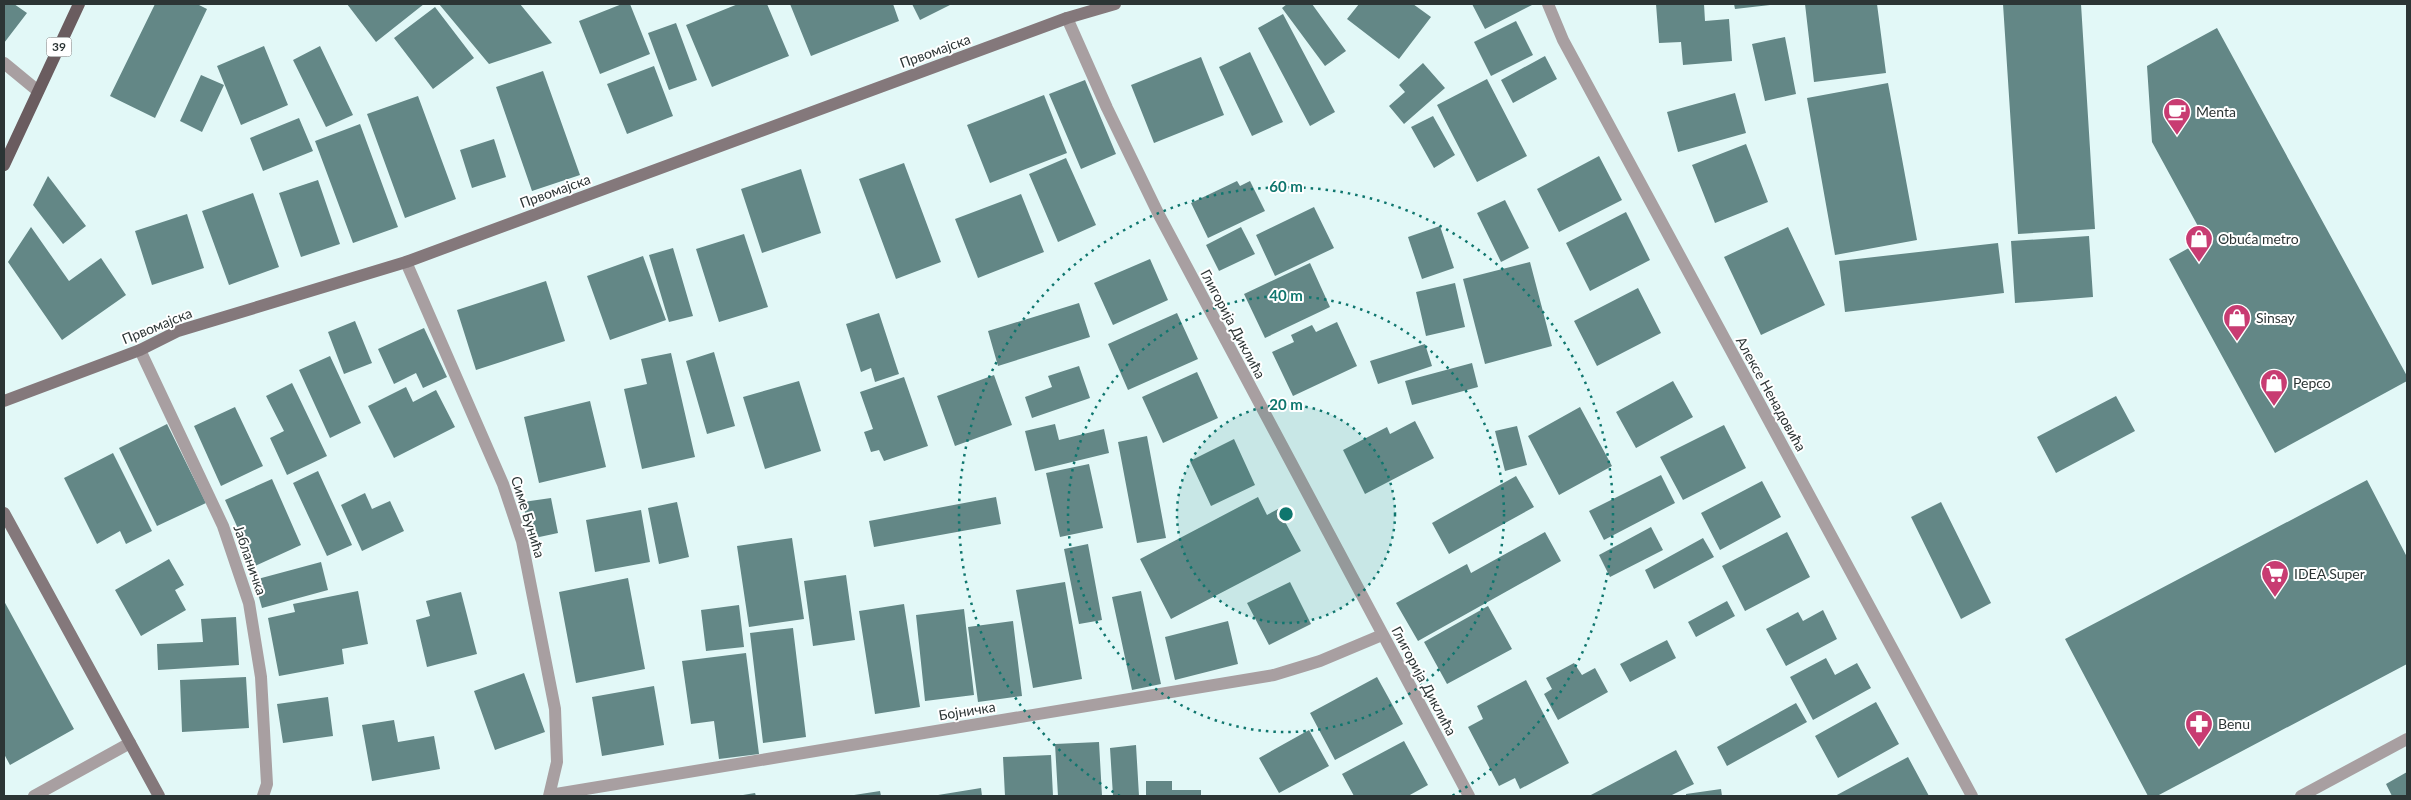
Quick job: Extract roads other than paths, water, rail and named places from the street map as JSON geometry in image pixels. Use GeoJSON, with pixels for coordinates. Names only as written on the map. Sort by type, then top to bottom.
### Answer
{"type":"FeatureCollection","features":[{"type":"Feature","properties":{"kind":"main road","name":"39"},"geometry":{"type":"LineString","coordinates":[[4,165],[79,4]]}},
{"type":"Feature","properties":{"kind":"main road","name":"Првомајска"},"geometry":{"type":"LineString","coordinates":[[4,401],[140,350],[178,331],[406,262],[1067,18],[1115,4]]}},
{"type":"Feature","properties":{"kind":"main road"},"geometry":{"type":"LineString","coordinates":[[4,513],[159,796]]}},
{"type":"Feature","properties":{"kind":"street","name":"Алексе Ненадовића"},"geometry":{"type":"LineString","coordinates":[[1548,4],[1563,40],[1674,248],[1972,796]]}},
{"type":"Feature","properties":{"kind":"street","name":"Глигорија Диклића"},"geometry":{"type":"LineString","coordinates":[[1067,18],[1106,108],[1158,213],[1469,796]]}},
{"type":"Feature","properties":{"kind":"street"},"geometry":{"type":"LineString","coordinates":[[4,63],[38,90]]}},
{"type":"Feature","properties":{"kind":"street","name":"Симе Бунића"},"geometry":{"type":"LineString","coordinates":[[406,262],[503,484],[522,541],[555,709],[557,762],[550,796]]}},
{"type":"Feature","properties":{"kind":"street","name":"Јабланичка"},"geometry":{"type":"LineString","coordinates":[[140,350],[223,526],[249,603],[261,677],[267,784],[263,796]]}},
{"type":"Feature","properties":{"kind":"street","name":"Бојничка"},"geometry":{"type":"LineString","coordinates":[[550,796],[1274,675],[1320,662],[1382,635]]}},
{"type":"Feature","properties":{"kind":"street"},"geometry":{"type":"LineString","coordinates":[[2301,796],[2407,739]]}},
{"type":"Feature","properties":{"kind":"street"},"geometry":{"type":"LineString","coordinates":[[34,796],[130,743]]}},
{"type":"Feature","properties":{"kind":"place","name":"Menta"},"geometry":{"type":"Point","coordinates":[2177,136]}},
{"type":"Feature","properties":{"kind":"place","name":"Obuća metro"},"geometry":{"type":"Point","coordinates":[2199,263]}},
{"type":"Feature","properties":{"kind":"place","name":"Sinsay"},"geometry":{"type":"Point","coordinates":[2237,342]}},
{"type":"Feature","properties":{"kind":"place","name":"Pepco"},"geometry":{"type":"Point","coordinates":[2274,407]}},
{"type":"Feature","properties":{"kind":"place","name":"IDEA Super"},"geometry":{"type":"Point","coordinates":[2275,598]}},
{"type":"Feature","properties":{"kind":"place","name":"Benu"},"geometry":{"type":"Point","coordinates":[2199,748]}}]}
